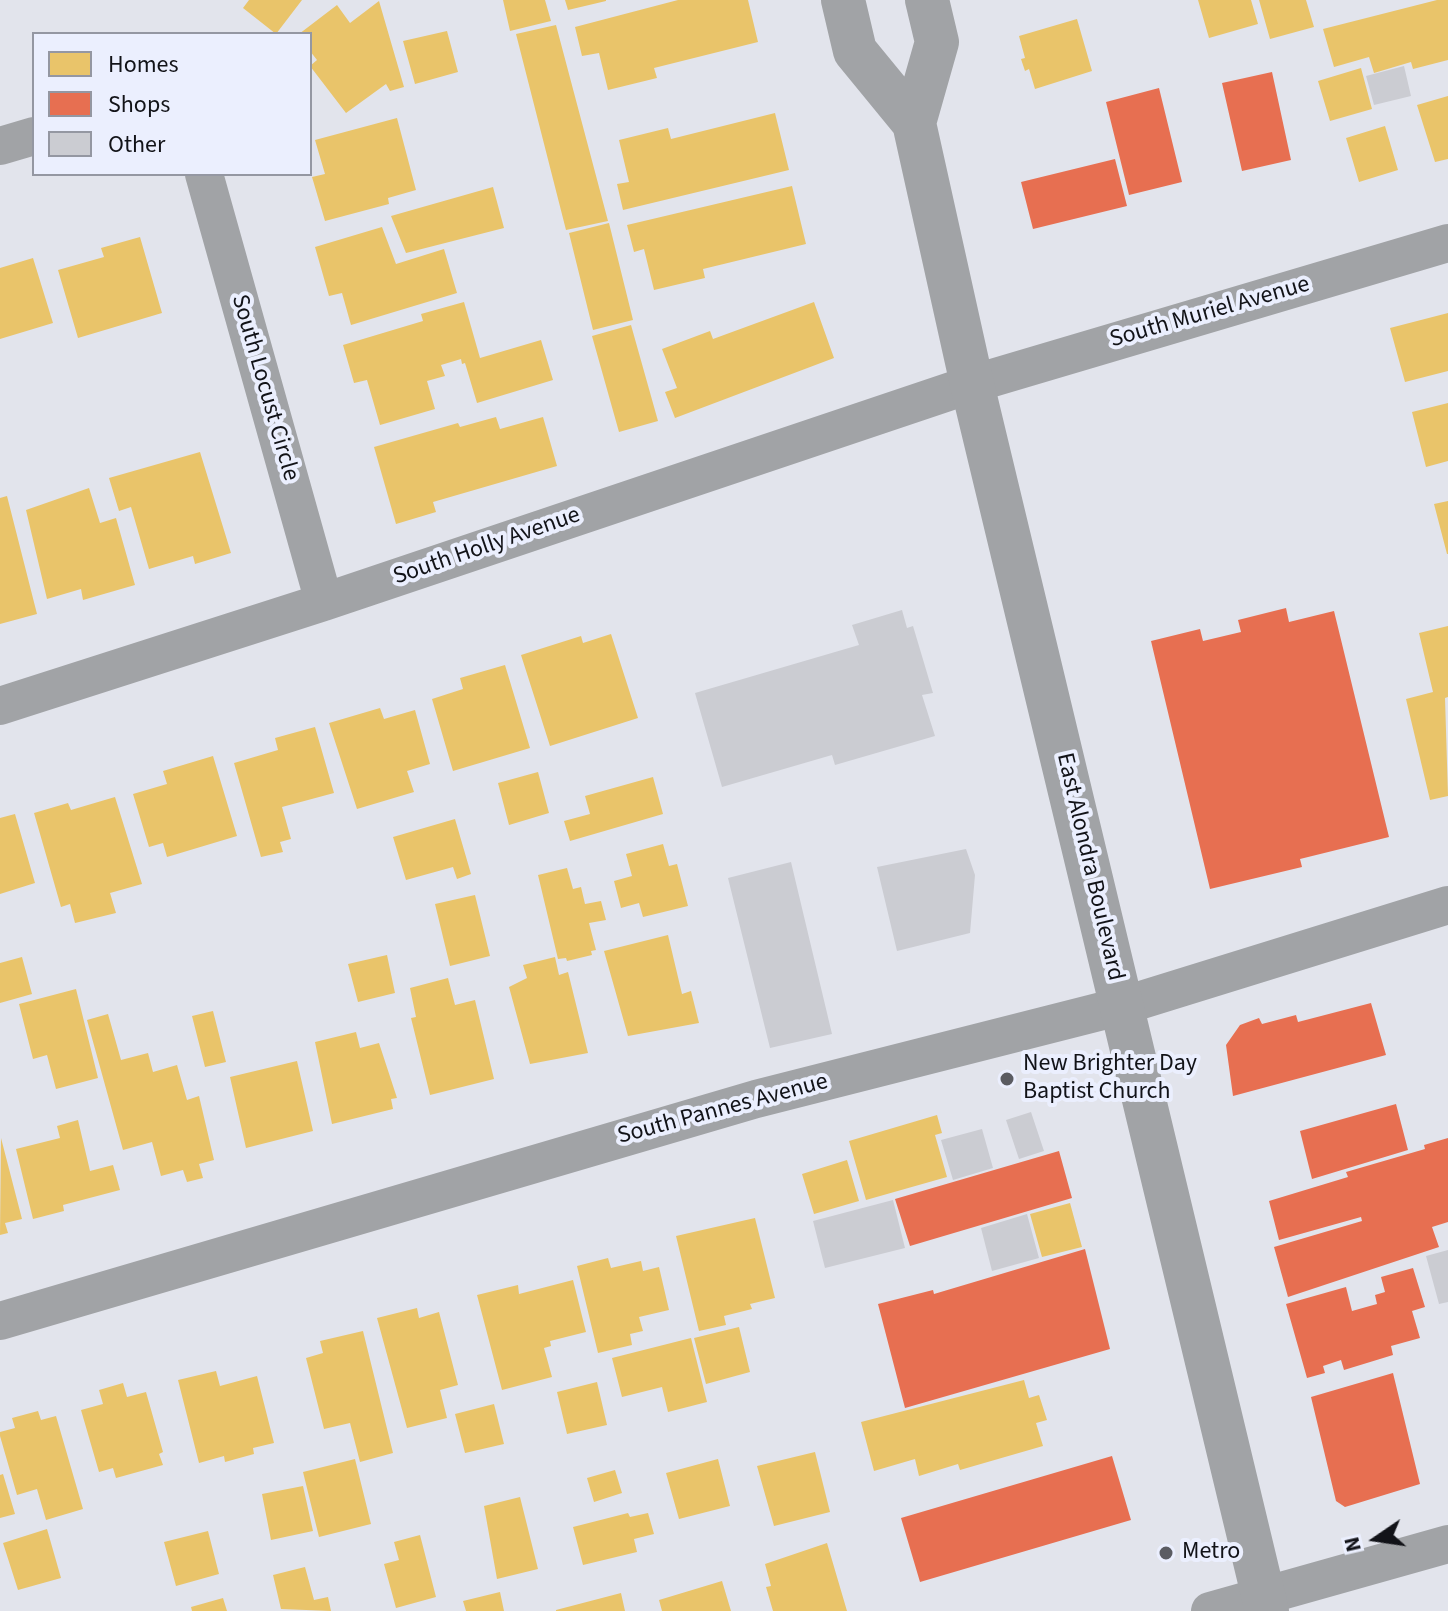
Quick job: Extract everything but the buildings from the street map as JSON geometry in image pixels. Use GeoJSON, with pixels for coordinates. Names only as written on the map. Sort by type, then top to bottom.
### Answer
{"type":"FeatureCollection","features":[{"type":"Feature","properties":{"kind":"main road","name":"East Alondra Boulevard"},"geometry":{"type":"LineString","coordinates":[[843,0],[855,51],[914,123],[972,384],[1266,1604]]}},
{"type":"Feature","properties":{"kind":"main road","name":"East Alondra Boulevard"},"geometry":{"type":"LineString","coordinates":[[914,123],[937,42],[927,0]]}},
{"type":"Feature","properties":{"kind":"street"},"geometry":{"type":"LineString","coordinates":[[0,146],[32,137]]}},
{"type":"Feature","properties":{"kind":"street","name":"South Locust Circle"},"geometry":{"type":"LineString","coordinates":[[205,176],[324,602]]}},
{"type":"Feature","properties":{"kind":"street","name":"South Muriel Avenue"},"geometry":{"type":"LineString","coordinates":[[972,384],[1448,243]]}},
{"type":"Feature","properties":{"kind":"street","name":"South Holly Avenue"},"geometry":{"type":"LineString","coordinates":[[0,706],[324,602],[972,384]]}},
{"type":"Feature","properties":{"kind":"street","name":"South Pannes Avenue"},"geometry":{"type":"LineString","coordinates":[[0,1321],[756,1099],[1122,1006],[1448,905]]}},
{"type":"Feature","properties":{"kind":"street"},"geometry":{"type":"LineString","coordinates":[[1210,1611],[1266,1604],[1448,1544]]}},
{"type":"Feature","properties":{"kind":"place","name":"New Brighter Day Baptist Church"},"geometry":{"type":"Point","coordinates":[1007,1079]}},
{"type":"Feature","properties":{"kind":"place","name":"Metro"},"geometry":{"type":"Point","coordinates":[1166,1553]}}]}
